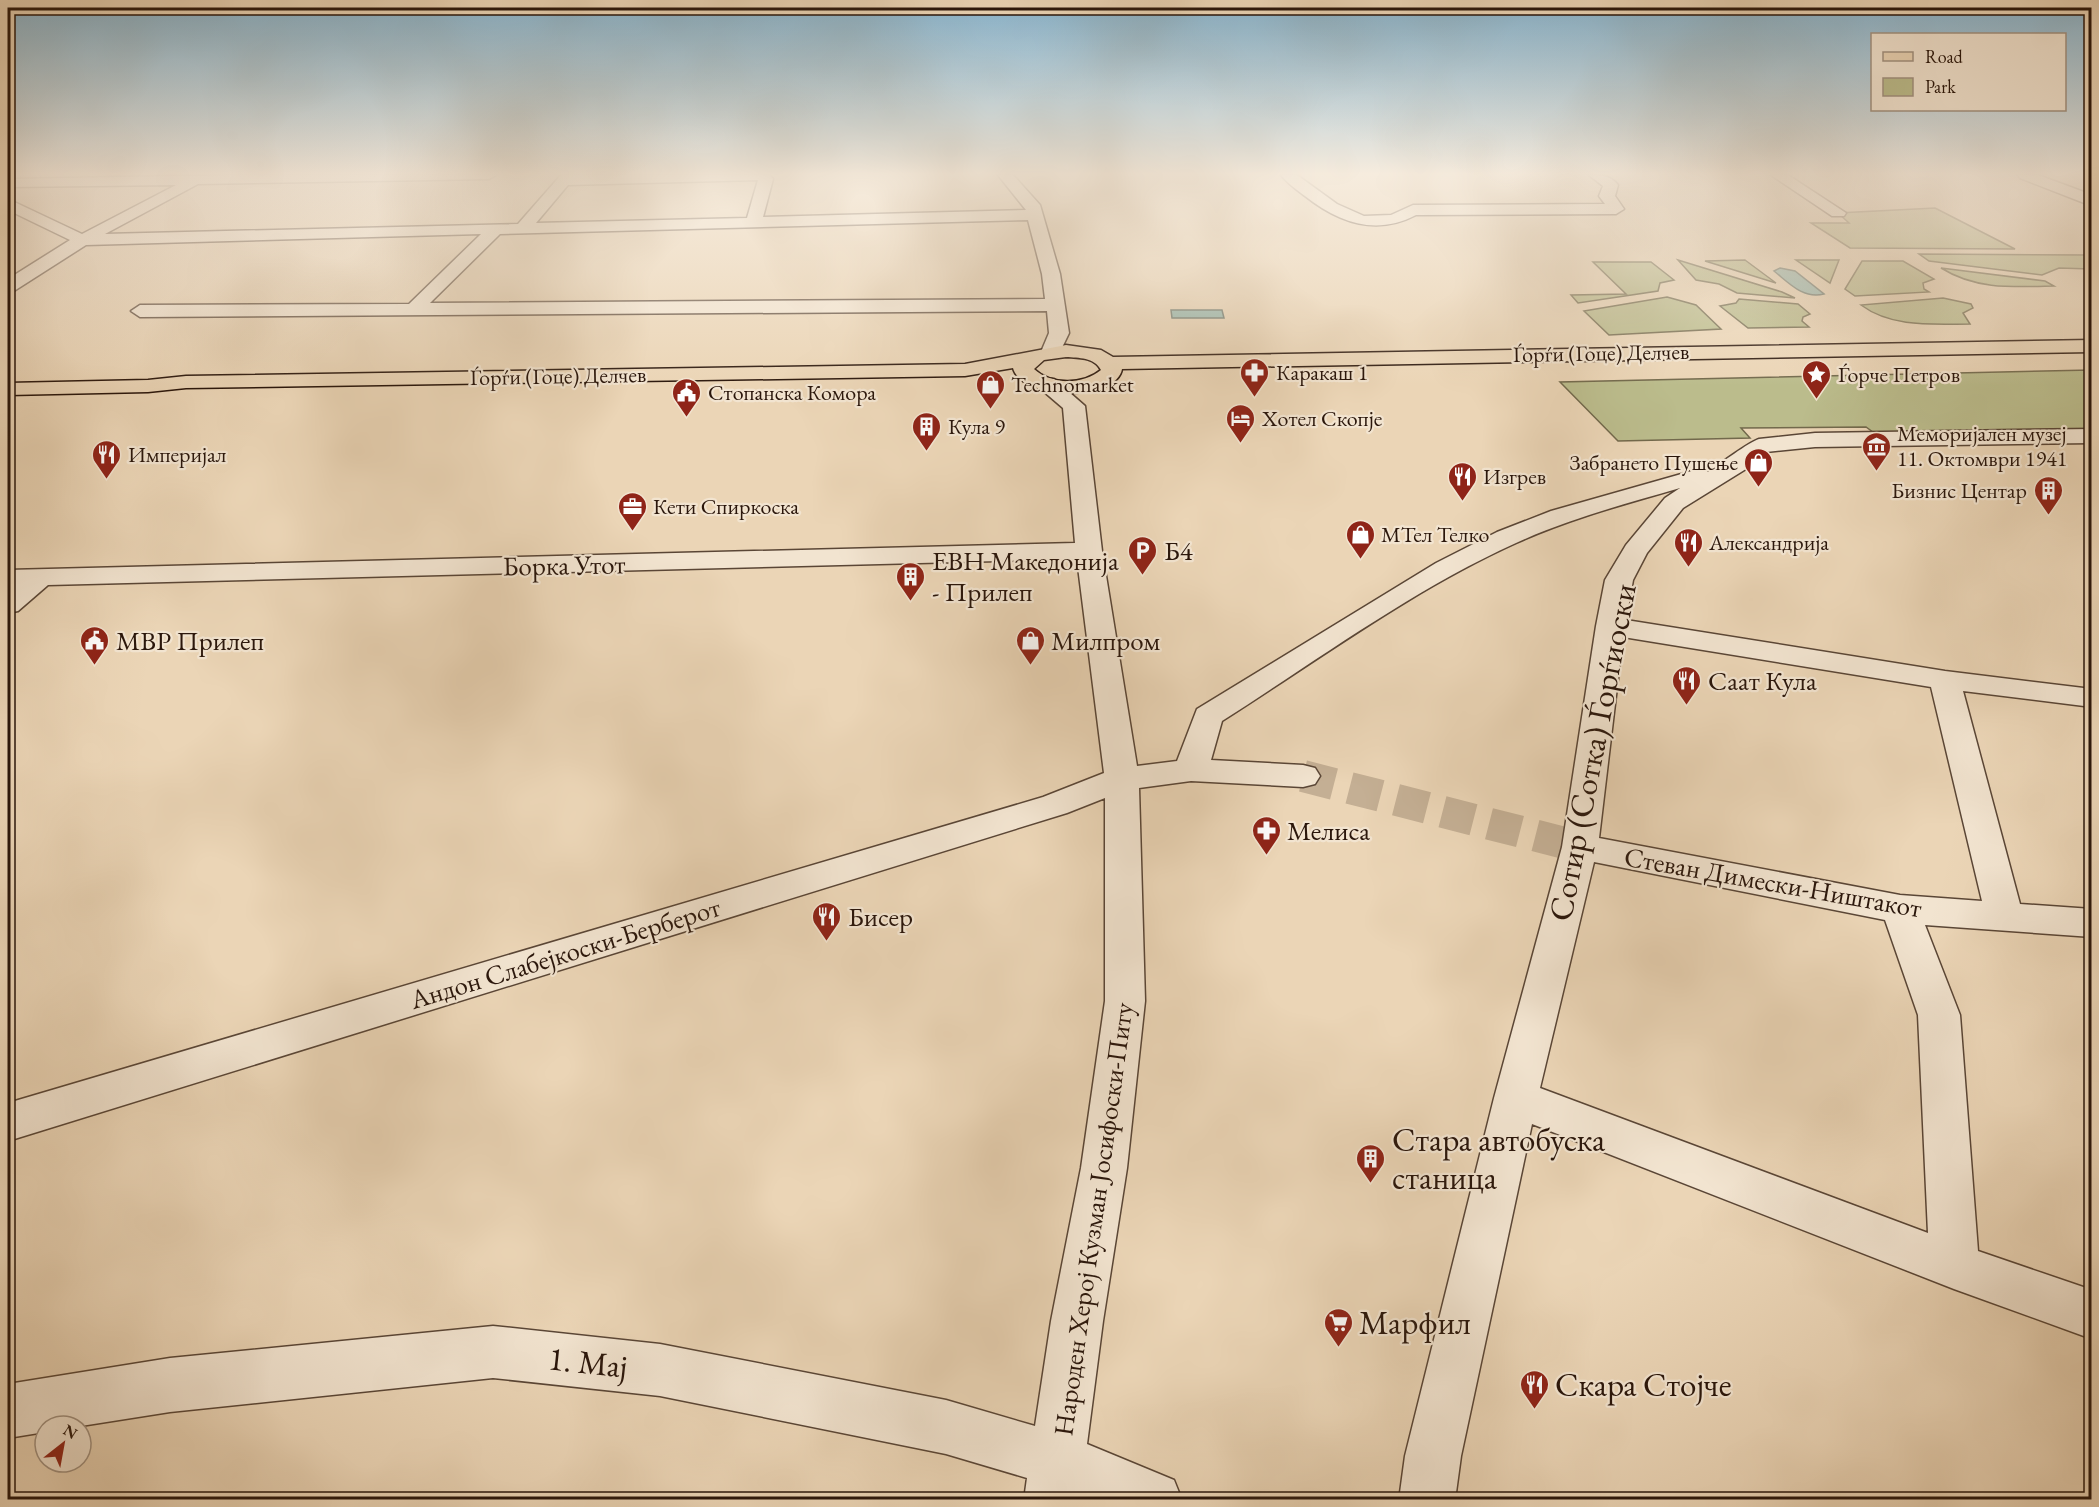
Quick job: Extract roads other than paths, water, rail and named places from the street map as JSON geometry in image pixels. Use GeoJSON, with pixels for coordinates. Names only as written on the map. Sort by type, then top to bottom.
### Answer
{"type":"FeatureCollection","features":[{"type":"Feature","properties":{"kind":"main road","name":"Ѓорѓи (Гоце) Делчев"},"geometry":{"type":"LineString","coordinates":[[965,370],[1029,359],[1055,343],[1094,354],[1079,381]]}},
{"type":"Feature","properties":{"kind":"main road","name":"Ѓорѓи (Гоце) Делчев"},"geometry":{"type":"LineString","coordinates":[[1079,381],[1756,350],[2091,346]]}},
{"type":"Feature","properties":{"kind":"main road","name":"Ѓорѓи (Гоце) Делчев"},"geometry":{"type":"LineString","coordinates":[[8,389],[148,386],[186,382],[965,370],[1079,381],[2091,358]]}},
{"type":"Feature","properties":{"kind":"main road"},"geometry":{"type":"LineString","coordinates":[[1029,359],[1023,370],[1079,381]]}},
{"type":"Feature","properties":{"kind":"main road","name":"Ѓорѓи (Гоце) Делчев"},"geometry":{"type":"LineString","coordinates":[[8,379],[156,378],[186,382]]}},
{"type":"Feature","properties":{"kind":"street"},"geometry":{"type":"LineString","coordinates":[[8,286],[73,245]]}},
{"type":"Feature","properties":{"kind":"street"},"geometry":{"type":"LineString","coordinates":[[414,309],[479,245]]}},
{"type":"Feature","properties":{"kind":"street"},"geometry":{"type":"LineString","coordinates":[[1043,245],[1051,274],[1055,343]]}},
{"type":"Feature","properties":{"kind":"street"},"geometry":{"type":"LineString","coordinates":[[140,311],[1054,305]]}},
{"type":"Feature","properties":{"kind":"street","name":"Народен Херој Кузман Јосифоски-Питу"},"geometry":{"type":"LineString","coordinates":[[1055,1480],[1077,1321],[1104,1168],[1125,1002],[1122,779],[1089,552],[1079,381]]}},
{"type":"Feature","properties":{"kind":"street"},"geometry":{"type":"LineString","coordinates":[[1191,770],[1208,716],[1480,550],[1536,525],[1744,457],[1815,440],[2091,436]]}},
{"type":"Feature","properties":{"kind":"street","name":"Сотир (Сотка) Ѓорѓиоски"},"geometry":{"type":"LineString","coordinates":[[1427,1500],[1433,1456],[1516,1098],[1580,847],[1610,626],[1619,580],[1635,551],[1674,503],[1744,457]]}},
{"type":"Feature","properties":{"kind":"street","name":"Борка Утот"},"geometry":{"type":"LineString","coordinates":[[8,578],[1089,552]]}},
{"type":"Feature","properties":{"kind":"street"},"geometry":{"type":"LineString","coordinates":[[8,605],[40,578]]}},
{"type":"Feature","properties":{"kind":"street"},"geometry":{"type":"LineString","coordinates":[[1610,626],[1945,680],[2091,698]]}},
{"type":"Feature","properties":{"kind":"street"},"geometry":{"type":"LineString","coordinates":[[1945,680],[2004,914]]}},
{"type":"Feature","properties":{"kind":"street"},"geometry":{"type":"LineString","coordinates":[[1122,779],[1191,770],[1303,776]]}},
{"type":"Feature","properties":{"kind":"street","name":"Андон Слабејкоски-Берберот"},"geometry":{"type":"LineString","coordinates":[[8,1122],[1055,805],[1122,779]]}},
{"type":"Feature","properties":{"kind":"street","name":"Стеван Димески-Ништакот"},"geometry":{"type":"LineString","coordinates":[[1580,847],[1900,909],[2004,914],[2091,923]]}},
{"type":"Feature","properties":{"kind":"street"},"geometry":{"type":"LineString","coordinates":[[1900,909],[1939,1015],[1954,1266]]}},
{"type":"Feature","properties":{"kind":"street"},"geometry":{"type":"LineString","coordinates":[[1516,1098],[1954,1266],[2091,1315]]}},
{"type":"Feature","properties":{"kind":"street","name":"1. Мај"},"geometry":{"type":"LineString","coordinates":[[8,1410],[170,1385],[493,1352],[660,1370],[946,1427],[1055,1480],[1154,1500]]}},
{"type":"Feature","properties":{"kind":"water"},"geometry":{"type":"Polygon","coordinates":[[[1780,268],[1795,271],[1824,294],[1810,294],[1797,289],[1774,271],[1780,268]]]}},
{"type":"Feature","properties":{"kind":"water"},"geometry":{"type":"Polygon","coordinates":[[[1171,310],[1222,310],[1224,318],[1172,318],[1171,310]]]}},
{"type":"Feature","properties":{"kind":"tunnel"},"geometry":{"type":"LineString","coordinates":[[1303,776],[1580,847]]}},
{"type":"Feature","properties":{"kind":"place","name":"Каракаш 1"},"geometry":{"type":"Point","coordinates":[1255,398]}},
{"type":"Feature","properties":{"kind":"place","name":"Ѓорче Петров"},"geometry":{"type":"Point","coordinates":[1817,400]}},
{"type":"Feature","properties":{"kind":"place","name":"Technomarket"},"geometry":{"type":"Point","coordinates":[990,410]}},
{"type":"Feature","properties":{"kind":"place","name":"Стопанска Комора"},"geometry":{"type":"Point","coordinates":[687,418]}},
{"type":"Feature","properties":{"kind":"place","name":"Хотел Скопје"},"geometry":{"type":"Point","coordinates":[1241,444]}},
{"type":"Feature","properties":{"kind":"place","name":"Кула 9"},"geometry":{"type":"Point","coordinates":[927,452]}},
{"type":"Feature","properties":{"kind":"place","name":"Меморијален музеј 11. Октомври 1941"},"geometry":{"type":"Point","coordinates":[1876,472]}},
{"type":"Feature","properties":{"kind":"place","name":"Империјал"},"geometry":{"type":"Point","coordinates":[107,480]}},
{"type":"Feature","properties":{"kind":"place","name":"Забрането Пушење"},"geometry":{"type":"Point","coordinates":[1759,488]}},
{"type":"Feature","properties":{"kind":"place","name":"Изгрев"},"geometry":{"type":"Point","coordinates":[1462,502]}},
{"type":"Feature","properties":{"kind":"place","name":"Бизнис Центар"},"geometry":{"type":"Point","coordinates":[2048,516]}},
{"type":"Feature","properties":{"kind":"place","name":"Кети Спиркоска"},"geometry":{"type":"Point","coordinates":[632,532]}},
{"type":"Feature","properties":{"kind":"place","name":"МТел Телко"},"geometry":{"type":"Point","coordinates":[1360,560]}},
{"type":"Feature","properties":{"kind":"place","name":"Александрија"},"geometry":{"type":"Point","coordinates":[1688,568]}},
{"type":"Feature","properties":{"kind":"place","name":"Б4"},"geometry":{"type":"Point","coordinates":[1143,576]}},
{"type":"Feature","properties":{"kind":"place","name":"ЕВН Македонија - Прилеп"},"geometry":{"type":"Point","coordinates":[911,602]}},
{"type":"Feature","properties":{"kind":"place","name":"МВР Прилеп"},"geometry":{"type":"Point","coordinates":[95,666]}},
{"type":"Feature","properties":{"kind":"place","name":"Милпром"},"geometry":{"type":"Point","coordinates":[1030,666]}},
{"type":"Feature","properties":{"kind":"place","name":"Саат Кула"},"geometry":{"type":"Point","coordinates":[1687,706]}},
{"type":"Feature","properties":{"kind":"place","name":"Мелиса"},"geometry":{"type":"Point","coordinates":[1266,856]}},
{"type":"Feature","properties":{"kind":"place","name":"Бисер"},"geometry":{"type":"Point","coordinates":[827,942]}},
{"type":"Feature","properties":{"kind":"place","name":"Стара автобуска станица"},"geometry":{"type":"Point","coordinates":[1371,1184]}},
{"type":"Feature","properties":{"kind":"place","name":"Марфил"},"geometry":{"type":"Point","coordinates":[1338,1348]}},
{"type":"Feature","properties":{"kind":"place","name":"Скара Стојче"},"geometry":{"type":"Point","coordinates":[1534,1410]}}]}
